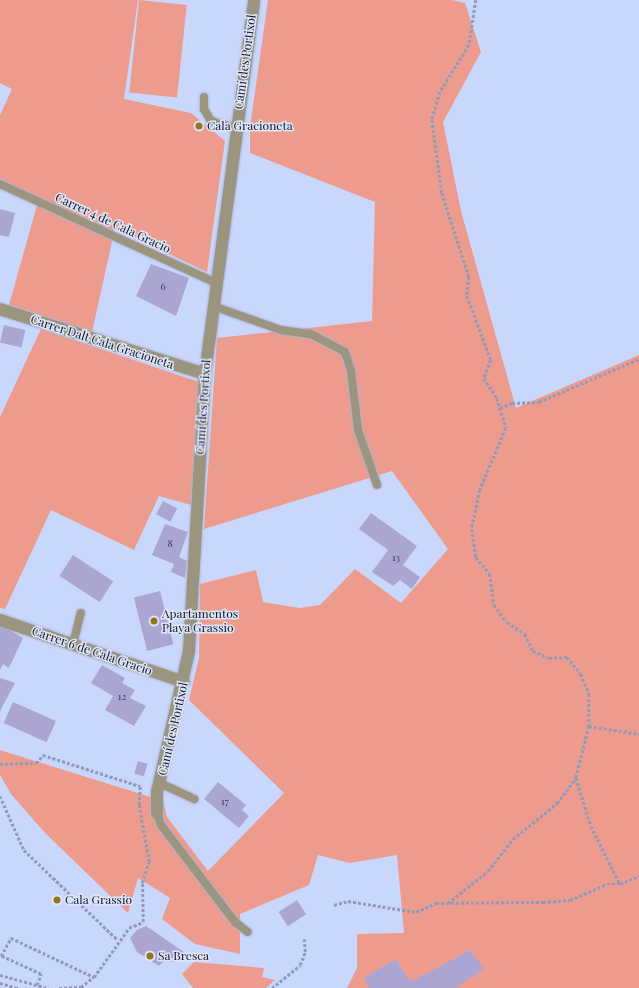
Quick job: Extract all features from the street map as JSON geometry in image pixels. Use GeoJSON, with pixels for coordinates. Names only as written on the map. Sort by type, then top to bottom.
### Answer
{"type":"FeatureCollection","features":[{"type":"Feature","properties":{"kind":"street","name":"Camí des Portixol"},"geometry":{"type":"LineString","coordinates":[[157,813],[159,787],[184,682],[204,374],[254,0]]}},
{"type":"Feature","properties":{"kind":"street","name":"Carrer Dalt Cala Gracioneta"},"geometry":{"type":"LineString","coordinates":[[0,309],[204,374]]}},
{"type":"Feature","properties":{"kind":"street","name":"Carrer 6 de Cala Gracio"},"geometry":{"type":"LineString","coordinates":[[0,620],[184,682]]}},
{"type":"Feature","properties":{"kind":"lane"},"geometry":{"type":"LineString","coordinates":[[204,97],[204,109],[211,121],[236,128]]}},
{"type":"Feature","properties":{"kind":"lane","name":"Carrer 4 de Cala Gracio"},"geometry":{"type":"LineString","coordinates":[[0,184],[216,283]]}},
{"type":"Feature","properties":{"kind":"lane"},"geometry":{"type":"LineString","coordinates":[[213,306],[280,330],[311,334],[345,352],[351,371],[358,430],[376,485]]}},
{"type":"Feature","properties":{"kind":"lane"},"geometry":{"type":"LineString","coordinates":[[73,644],[81,613]]}},
{"type":"Feature","properties":{"kind":"lane"},"geometry":{"type":"LineString","coordinates":[[159,787],[195,799]]}},
{"type":"Feature","properties":{"kind":"lane"},"geometry":{"type":"LineString","coordinates":[[157,813],[161,824],[235,922],[248,932]]}},
{"type":"Feature","properties":{"kind":"path"},"geometry":{"type":"LineString","coordinates":[[447,903],[488,871],[513,838],[557,803],[576,778],[589,726],[589,694],[581,674],[567,657],[549,658],[533,651],[525,634],[507,622],[494,605],[490,574],[476,557],[472,528],[480,490],[506,428],[500,408],[484,378],[491,360],[467,296],[468,277],[442,193],[432,120],[440,92],[469,45],[476,0]]}},
{"type":"Feature","properties":{"kind":"path"},"geometry":{"type":"LineString","coordinates":[[500,408],[512,403],[539,402],[639,358]]}},
{"type":"Feature","properties":{"kind":"path"},"geometry":{"type":"LineString","coordinates":[[589,726],[639,734]]}},
{"type":"Feature","properties":{"kind":"path"},"geometry":{"type":"LineString","coordinates":[[0,764],[36,763],[43,755],[140,786],[159,787]]}},
{"type":"Feature","properties":{"kind":"path"},"geometry":{"type":"LineString","coordinates":[[576,778],[591,826],[620,884]]}},
{"type":"Feature","properties":{"kind":"path"},"geometry":{"type":"LineString","coordinates":[[59,988],[81,987],[94,977],[118,940],[130,928],[143,922],[142,883],[149,862],[139,805],[140,786]]}},
{"type":"Feature","properties":{"kind":"path"},"geometry":{"type":"LineString","coordinates":[[0,796],[24,850],[118,940]]}},
{"type":"Feature","properties":{"kind":"path"},"geometry":{"type":"LineString","coordinates":[[334,905],[348,901],[416,912],[436,903],[570,900],[607,884],[620,884],[639,876]]}},
{"type":"Feature","properties":{"kind":"path"},"geometry":{"type":"LineString","coordinates":[[38,985],[41,974],[1,956],[10,938],[94,977]]}},
{"type":"Feature","properties":{"kind":"path"},"geometry":{"type":"LineString","coordinates":[[272,988],[300,965],[305,952],[304,939]]}},
{"type":"Feature","properties":{"kind":"path"},"geometry":{"type":"LineString","coordinates":[[0,975],[48,988]]}},
{"type":"Feature","properties":{"kind":"path"},"geometry":{"type":"LineString","coordinates":[[0,983],[18,988]]}},
{"type":"Feature","properties":{"kind":"shaded area"},"geometry":{"type":"Polygon","coordinates":[[[0,0],[138,0],[124,99],[191,113],[225,141],[207,272],[115,228],[92,332],[9,305],[39,198],[0,179],[0,115],[12,89],[0,83],[0,0]]]}},
{"type":"Feature","properties":{"kind":"shaded area"},"geometry":{"type":"Polygon","coordinates":[[[139,0],[187,5],[177,98],[129,92],[139,0]]]}},
{"type":"Feature","properties":{"kind":"shaded area"},"geometry":{"type":"Polygon","coordinates":[[[268,0],[452,0],[465,3],[481,52],[443,122],[461,211],[516,408],[639,355],[639,988],[347,988],[357,968],[357,934],[404,933],[397,855],[350,863],[318,855],[309,885],[240,914],[240,954],[195,944],[162,919],[170,898],[138,878],[128,913],[45,833],[11,794],[0,775],[0,750],[163,801],[167,817],[208,871],[284,793],[189,700],[199,658],[200,584],[256,570],[263,602],[299,608],[320,605],[355,569],[401,603],[448,549],[392,471],[204,529],[217,338],[372,321],[375,202],[250,153],[250,127],[268,0]]]}},
{"type":"Feature","properties":{"kind":"shaded area"},"geometry":{"type":"Polygon","coordinates":[[[41,329],[199,382],[191,505],[159,496],[134,550],[51,510],[5,609],[0,608],[0,417],[41,329]]]}},
{"type":"Feature","properties":{"kind":"shaded area"},"geometry":{"type":"Polygon","coordinates":[[[194,962],[264,968],[262,977],[275,980],[266,988],[193,988],[182,974],[194,962]]]}},
{"type":"Feature","properties":{"kind":"building"},"geometry":{"type":"Polygon","coordinates":[[[0,209],[15,213],[9,237],[0,235],[0,209]]]}},
{"type":"Feature","properties":{"kind":"building"},"geometry":{"type":"Polygon","coordinates":[[[151,264],[189,278],[176,316],[136,296],[151,264]]]}},
{"type":"Feature","properties":{"kind":"building"},"geometry":{"type":"Polygon","coordinates":[[[4,325],[25,330],[21,347],[0,343],[4,325]]]}},
{"type":"Feature","properties":{"kind":"building"},"geometry":{"type":"Polygon","coordinates":[[[163,501],[177,508],[170,522],[156,514],[163,501]]]}},
{"type":"Feature","properties":{"kind":"building"},"geometry":{"type":"Polygon","coordinates":[[[371,513],[417,546],[403,565],[420,577],[412,589],[400,580],[393,586],[372,572],[388,550],[359,529],[371,513]]]}},
{"type":"Feature","properties":{"kind":"building"},"geometry":{"type":"Polygon","coordinates":[[[165,524],[188,532],[179,557],[187,561],[185,578],[171,572],[174,564],[152,555],[165,524]]]}},
{"type":"Feature","properties":{"kind":"building"},"geometry":{"type":"Polygon","coordinates":[[[73,555],[113,581],[100,602],[59,576],[73,555]]]}},
{"type":"Feature","properties":{"kind":"building","name":"Apartamentos Playa Grassio"},"geometry":{"type":"Polygon","coordinates":[[[160,591],[173,644],[147,651],[134,598],[160,591]]]}},
{"type":"Feature","properties":{"kind":"building"},"geometry":{"type":"Polygon","coordinates":[[[0,624],[23,638],[9,668],[3,664],[0,670],[0,624]]]}},
{"type":"Feature","properties":{"kind":"building"},"geometry":{"type":"Polygon","coordinates":[[[102,665],[125,678],[122,683],[135,690],[130,698],[146,706],[134,726],[105,710],[113,696],[91,683],[102,665]]]}},
{"type":"Feature","properties":{"kind":"building"},"geometry":{"type":"Polygon","coordinates":[[[0,678],[15,683],[0,711],[0,678]]]}},
{"type":"Feature","properties":{"kind":"building"},"geometry":{"type":"Polygon","coordinates":[[[13,702],[56,721],[47,742],[4,723],[13,702]]]}},
{"type":"Feature","properties":{"kind":"building"},"geometry":{"type":"Polygon","coordinates":[[[138,761],[148,764],[144,776],[134,773],[138,761]]]}},
{"type":"Feature","properties":{"kind":"building"},"geometry":{"type":"Polygon","coordinates":[[[218,782],[246,805],[242,810],[249,816],[239,828],[204,799],[218,782]]]}},
{"type":"Feature","properties":{"kind":"building"},"geometry":{"type":"Polygon","coordinates":[[[297,900],[306,914],[288,926],[279,912],[297,900]]]}},
{"type":"Feature","properties":{"kind":"building"},"geometry":{"type":"Polygon","coordinates":[[[146,926],[184,952],[181,958],[175,956],[174,962],[164,961],[159,966],[137,952],[130,938],[137,930],[146,926]]]}},
{"type":"Feature","properties":{"kind":"building"},"geometry":{"type":"Polygon","coordinates":[[[470,950],[484,969],[455,988],[369,988],[364,978],[396,959],[408,979],[413,981],[470,950]]]}},
{"type":"Feature","properties":{"kind":"place","name":"Cala Gracioneta"},"geometry":{"type":"Point","coordinates":[199,126]}},
{"type":"Feature","properties":{"kind":"place","name":"Apartamentos Playa Grassio"},"geometry":{"type":"Point","coordinates":[154,621]}},
{"type":"Feature","properties":{"kind":"place","name":"Cala Grassio"},"geometry":{"type":"Point","coordinates":[57,900]}},
{"type":"Feature","properties":{"kind":"place","name":"Sa Bresca"},"geometry":{"type":"Point","coordinates":[150,956]}}]}
